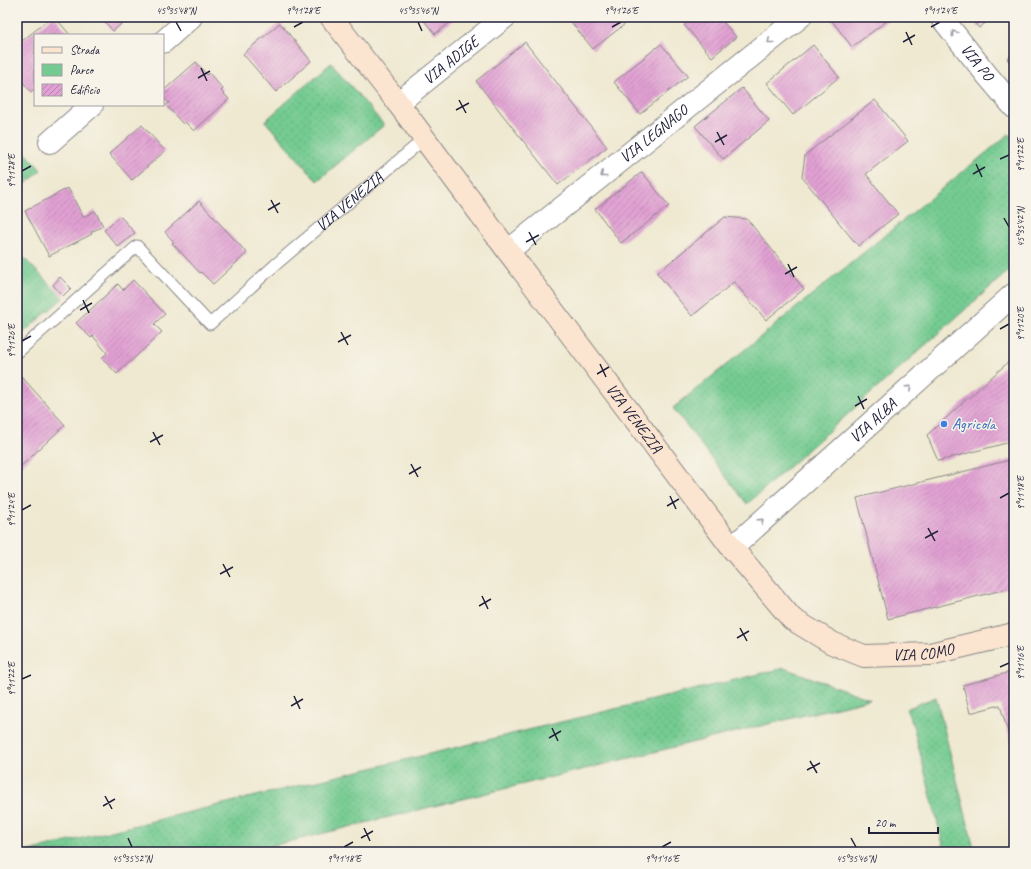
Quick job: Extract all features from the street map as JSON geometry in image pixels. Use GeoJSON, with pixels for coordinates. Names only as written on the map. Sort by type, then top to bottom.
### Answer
{"type":"FeatureCollection","features":[{"type":"Feature","properties":{"kind":"street"},"geometry":{"type":"LineString","coordinates":[[164,41],[191,17]]}},
{"type":"Feature","properties":{"kind":"street","name":"VIA VENEZIA"},"geometry":{"type":"LineString","coordinates":[[331,17],[398,103],[732,548],[792,619],[832,643]]}},
{"type":"Feature","properties":{"kind":"street","name":"VIA ADIGE"},"geometry":{"type":"LineString","coordinates":[[398,103],[505,17]]}},
{"type":"Feature","properties":{"kind":"street","name":"VIA LEGNAGO"},"geometry":{"type":"LineString","coordinates":[[508,251],[800,17]]}},
{"type":"Feature","properties":{"kind":"street","name":"VIA PO"},"geometry":{"type":"LineString","coordinates":[[941,17],[1014,107]]}},
{"type":"Feature","properties":{"kind":"street"},"geometry":{"type":"LineString","coordinates":[[50,142],[91,106]]}},
{"type":"Feature","properties":{"kind":"street","name":"VIA ALBA"},"geometry":{"type":"LineString","coordinates":[[732,548],[1014,294]]}},
{"type":"Feature","properties":{"kind":"street","name":"VIA COMO"},"geometry":{"type":"LineString","coordinates":[[832,643],[864,656],[930,654],[1014,634]]}},
{"type":"Feature","properties":{"kind":"lane","name":"VIA VENEZIA"},"geometry":{"type":"LineString","coordinates":[[17,353],[137,246],[210,324],[275,265],[424,139]]}},
{"type":"Feature","properties":{"kind":"green space"},"geometry":{"type":"Polygon","coordinates":[[[331,63],[384,125],[317,181],[265,121],[331,63]]]}},
{"type":"Feature","properties":{"kind":"green space"},"geometry":{"type":"Polygon","coordinates":[[[1009,134],[1014,140],[1014,266],[747,504],[673,408],[1009,134]]]}},
{"type":"Feature","properties":{"kind":"green space"},"geometry":{"type":"Polygon","coordinates":[[[21,148],[41,170],[17,192],[17,151],[21,148]]]}},
{"type":"Feature","properties":{"kind":"green space"},"geometry":{"type":"Polygon","coordinates":[[[17,251],[63,298],[17,338],[17,251]]]}},
{"type":"Feature","properties":{"kind":"green space"},"geometry":{"type":"Polygon","coordinates":[[[784,668],[870,699],[247,852],[25,852],[784,668]]]}},
{"type":"Feature","properties":{"kind":"green space"},"geometry":{"type":"Polygon","coordinates":[[[936,697],[975,852],[945,852],[913,725],[906,709],[936,697]]]}},
{"type":"Feature","properties":{"kind":"building"},"geometry":{"type":"Polygon","coordinates":[[[52,17],[55,17],[69,34],[34,34],[34,90],[31,92],[17,75],[17,45],[52,17]]]}},
{"type":"Feature","properties":{"kind":"building"},"geometry":{"type":"Polygon","coordinates":[[[101,17],[129,17],[113,31],[101,17]]]}},
{"type":"Feature","properties":{"kind":"building"},"geometry":{"type":"Polygon","coordinates":[[[421,17],[457,17],[435,34],[421,17]]]}},
{"type":"Feature","properties":{"kind":"building"},"geometry":{"type":"Polygon","coordinates":[[[567,17],[634,17],[593,49],[567,17]]]}},
{"type":"Feature","properties":{"kind":"building"},"geometry":{"type":"Polygon","coordinates":[[[694,17],[719,17],[736,37],[712,57],[684,25],[694,17]]]}},
{"type":"Feature","properties":{"kind":"building"},"geometry":{"type":"Polygon","coordinates":[[[829,17],[892,17],[852,47],[829,17]]]}},
{"type":"Feature","properties":{"kind":"building"},"geometry":{"type":"Polygon","coordinates":[[[970,17],[993,17],[979,28],[970,17]]]}},
{"type":"Feature","properties":{"kind":"building"},"geometry":{"type":"Polygon","coordinates":[[[280,23],[311,61],[276,92],[243,54],[280,23]]]}},
{"type":"Feature","properties":{"kind":"building"},"geometry":{"type":"Polygon","coordinates":[[[525,42],[607,147],[558,185],[476,81],[525,42]]]}},
{"type":"Feature","properties":{"kind":"building"},"geometry":{"type":"Polygon","coordinates":[[[661,44],[688,76],[640,114],[614,82],[661,44]]]}},
{"type":"Feature","properties":{"kind":"building"},"geometry":{"type":"Polygon","coordinates":[[[813,45],[839,77],[793,115],[767,83],[813,45]]]}},
{"type":"Feature","properties":{"kind":"building"},"geometry":{"type":"Polygon","coordinates":[[[1014,52],[1014,67],[1007,59],[1014,52]]]}},
{"type":"Feature","properties":{"kind":"building"},"geometry":{"type":"Polygon","coordinates":[[[196,62],[207,75],[209,73],[223,89],[221,91],[229,99],[194,131],[185,122],[183,124],[166,105],[169,103],[164,98],[164,90],[196,62]]]}},
{"type":"Feature","properties":{"kind":"building"},"geometry":{"type":"Polygon","coordinates":[[[742,88],[769,121],[723,159],[695,126],[742,88]]]}},
{"type":"Feature","properties":{"kind":"building"},"geometry":{"type":"Polygon","coordinates":[[[875,100],[908,141],[866,174],[898,214],[858,246],[802,177],[805,155],[875,100]]]}},
{"type":"Feature","properties":{"kind":"building"},"geometry":{"type":"Polygon","coordinates":[[[142,125],[165,151],[132,180],[109,154],[142,125]]]}},
{"type":"Feature","properties":{"kind":"building"},"geometry":{"type":"Polygon","coordinates":[[[642,172],[669,206],[621,243],[595,209],[642,172]]]}},
{"type":"Feature","properties":{"kind":"building"},"geometry":{"type":"Polygon","coordinates":[[[68,188],[83,217],[95,211],[103,226],[91,232],[92,234],[49,256],[25,211],[68,188]]]}},
{"type":"Feature","properties":{"kind":"building"},"geometry":{"type":"Polygon","coordinates":[[[199,201],[247,253],[213,284],[201,272],[200,273],[172,243],[174,242],[165,232],[199,201]]]}},
{"type":"Feature","properties":{"kind":"building"},"geometry":{"type":"Polygon","coordinates":[[[120,216],[135,233],[118,247],[104,230],[120,216]]]}},
{"type":"Feature","properties":{"kind":"building"},"geometry":{"type":"Polygon","coordinates":[[[725,217],[747,219],[804,289],[766,320],[734,282],[692,316],[657,273],[725,217]]]}},
{"type":"Feature","properties":{"kind":"building"},"geometry":{"type":"Polygon","coordinates":[[[60,277],[71,288],[63,296],[53,285],[60,277]]]}},
{"type":"Feature","properties":{"kind":"building"},"geometry":{"type":"Polygon","coordinates":[[[133,280],[165,314],[154,324],[162,332],[117,374],[102,358],[107,353],[93,336],[91,338],[76,323],[118,284],[123,290],[133,280]]]}},
{"type":"Feature","properties":{"kind":"building"},"geometry":{"type":"Polygon","coordinates":[[[1014,357],[1014,441],[938,461],[927,435],[1014,357]]]}},
{"type":"Feature","properties":{"kind":"building"},"geometry":{"type":"Polygon","coordinates":[[[22,377],[65,425],[17,470],[17,381],[22,377]]]}},
{"type":"Feature","properties":{"kind":"building"},"geometry":{"type":"Polygon","coordinates":[[[1014,459],[1014,587],[888,619],[857,498],[1014,459]]]}},
{"type":"Feature","properties":{"kind":"building"},"geometry":{"type":"Polygon","coordinates":[[[1014,671],[1014,753],[1000,705],[970,713],[963,685],[1014,671]]]}},
{"type":"Feature","properties":{"kind":"place","name":"Agricola"},"geometry":{"type":"Point","coordinates":[944,424]}}]}
